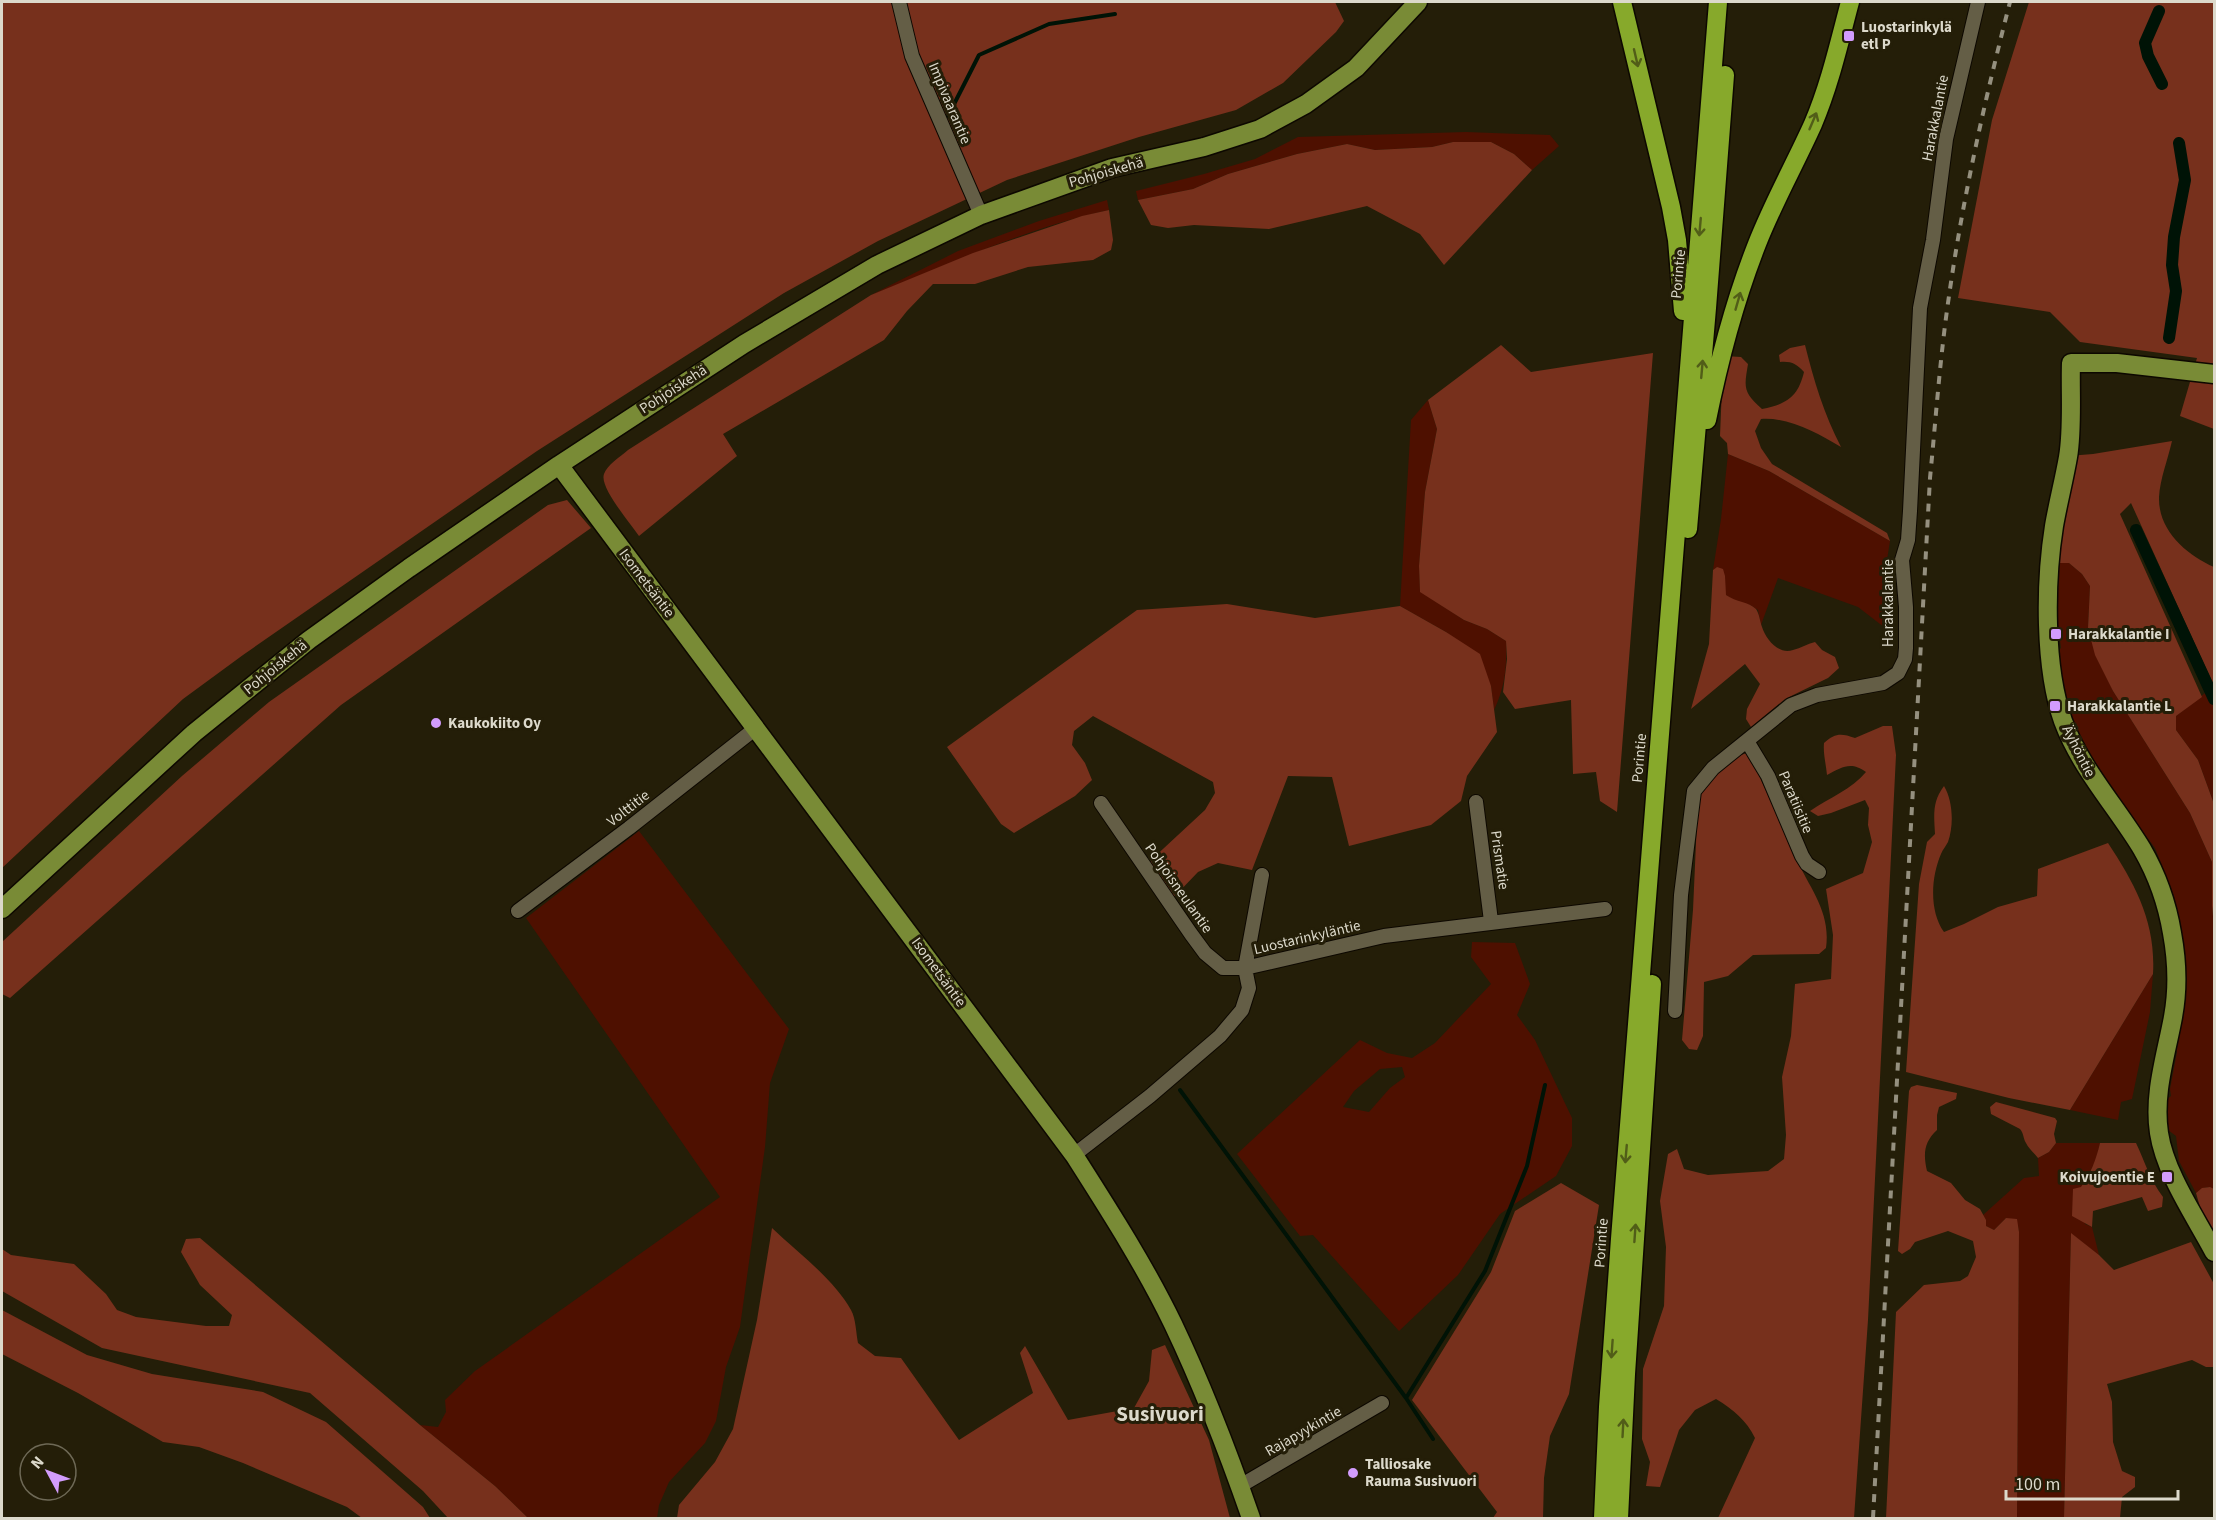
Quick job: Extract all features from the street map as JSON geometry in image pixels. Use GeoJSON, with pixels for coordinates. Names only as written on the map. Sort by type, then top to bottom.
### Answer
{"type":"FeatureCollection","features":[{"type":"Feature","properties":{"kind":"highway"},"geometry":{"type":"LineString","coordinates":[[1622,2],[1677,240],[1683,311],[1683,430]]}},
{"type":"Feature","properties":{"kind":"highway","name":"Porintie"},"geometry":{"type":"LineString","coordinates":[[1603,1518],[1619,1251],[1718,2]]}},
{"type":"Feature","properties":{"kind":"highway","name":"Porintie"},"geometry":{"type":"LineString","coordinates":[[1619,1518],[1638,1181],[1686,543],[1731,2]]}},
{"type":"Feature","properties":{"kind":"highway"},"geometry":{"type":"LineString","coordinates":[[1686,543],[1713,392],[1744,278],[1772,209],[1813,124],[1827,88],[1850,2]]}},
{"type":"Feature","properties":{"kind":"main road","name":"Pohjoiskehä"},"geometry":{"type":"LineString","coordinates":[[2,909],[194,733],[309,640],[559,465],[754,338],[877,265],[981,215],[1112,168],[1204,147],[1260,129],[1306,104],[1356,68],[1419,2]]}},
{"type":"Feature","properties":{"kind":"main road","name":"Äyhöntie"},"geometry":{"type":"LineString","coordinates":[[2214,374],[2117,363],[2071,363],[2068,456],[2054,528],[2050,563],[2049,620],[2052,679],[2063,720],[2092,778],[2147,859],[2168,911],[2176,958],[2176,988],[2158,1094],[2159,1134],[2173,1175],[2214,1251]]}},
{"type":"Feature","properties":{"kind":"main road","name":"Isometsäntie"},"geometry":{"type":"LineString","coordinates":[[559,465],[1074,1155],[1114,1218],[1172,1322],[1214,1419],[1251,1518]]}},
{"type":"Feature","properties":{"kind":"street","name":"Impivaarantie"},"geometry":{"type":"LineString","coordinates":[[899,2],[912,56],[981,215]]}},
{"type":"Feature","properties":{"kind":"street","name":"Harakkalantie"},"geometry":{"type":"LineString","coordinates":[[1675,1011],[1681,895],[1694,791],[1713,768],[1791,705],[1817,695],[1882,683],[1898,673],[1905,659],[1906,607],[1902,560],[1908,540],[1920,308],[1933,240],[1946,139],[1978,2]]}},
{"type":"Feature","properties":{"kind":"street","name":"Volttitie"},"geometry":{"type":"LineString","coordinates":[[518,911],[756,728]]}},
{"type":"Feature","properties":{"kind":"street","name":"Paratiisitie"},"geometry":{"type":"LineString","coordinates":[[1747,741],[1768,776],[1802,856],[1807,864],[1819,872]]}},
{"type":"Feature","properties":{"kind":"street","name":"Prismatie"},"geometry":{"type":"LineString","coordinates":[[1476,802],[1491,921]]}},
{"type":"Feature","properties":{"kind":"street","name":"Pohjoisneulantie"},"geometry":{"type":"LineString","coordinates":[[1101,803],[1205,953],[1222,968],[1245,968]]}},
{"type":"Feature","properties":{"kind":"street"},"geometry":{"type":"LineString","coordinates":[[1245,968],[1262,875]]}},
{"type":"Feature","properties":{"kind":"street","name":"Luostarinkyläntie"},"geometry":{"type":"LineString","coordinates":[[1074,1155],[1150,1096],[1220,1036],[1242,1010],[1249,988],[1245,968],[1384,936],[1491,921],[1605,909]]}},
{"type":"Feature","properties":{"kind":"street","name":"Rajapyykintie"},"geometry":{"type":"LineString","coordinates":[[1239,1486],[1382,1403]]}},
{"type":"Feature","properties":{"kind":"shaded area"},"geometry":{"type":"Polygon","coordinates":[[[2,2],[1335,2],[1344,21],[1336,32],[1283,83],[1236,110],[1139,137],[1007,180],[878,241],[784,293],[537,451],[183,699],[2,868],[2,2]]]}},
{"type":"Feature","properties":{"kind":"shaded area"},"geometry":{"type":"Polygon","coordinates":[[[2029,2],[2214,2],[2214,429],[2180,416],[2197,358],[2080,342],[2050,312],[1958,298],[1992,120],[2029,2]]]}},
{"type":"Feature","properties":{"kind":"shaded area"},"geometry":{"type":"Polygon","coordinates":[[[1466,132],[1550,135],[1559,146],[1532,170],[1514,154],[1491,142],[1453,142],[1432,147],[1375,150],[1347,144],[1297,154],[1228,174],[1193,189],[1138,200],[1136,191],[1255,159],[1298,137],[1466,132]]]}},
{"type":"Feature","properties":{"kind":"shaded area"},"geometry":{"type":"Polygon","coordinates":[[[1453,142],[1491,142],[1514,154],[1532,170],[1444,265],[1420,234],[1367,206],[1269,229],[1194,225],[1168,228],[1151,225],[1138,200],[1193,189],[1228,174],[1297,154],[1347,144],[1375,150],[1432,147],[1453,142]]]}},
{"type":"Feature","properties":{"kind":"shaded area"},"geometry":{"type":"Polygon","coordinates":[[[1107,200],[1109,210],[1018,237],[871,295],[958,251],[1039,221],[1107,200]]]}},
{"type":"Feature","properties":{"kind":"shaded area"},"geometry":{"type":"Polygon","coordinates":[[[1109,210],[1113,240],[1111,250],[1093,260],[1028,267],[975,284],[933,284],[884,340],[723,434],[737,456],[639,536],[611,496],[606,487],[604,474],[611,464],[628,450],[871,295],[973,253],[1082,216],[1109,210]]]}},
{"type":"Feature","properties":{"kind":"shaded area"},"geometry":{"type":"Polygon","coordinates":[[[1501,345],[1531,372],[1653,353],[1617,812],[1600,801],[1596,772],[1573,774],[1571,700],[1515,709],[1503,692],[1507,659],[1506,641],[1487,629],[1464,620],[1420,592],[1419,566],[1425,492],[1437,429],[1428,400],[1501,345]]]}},
{"type":"Feature","properties":{"kind":"shaded area"},"geometry":{"type":"Polygon","coordinates":[[[1805,345],[1820,397],[1841,447],[1813,431],[1792,423],[1761,419],[1755,431],[1761,448],[1772,464],[1887,533],[1890,541],[1769,471],[1728,454],[1727,443],[1720,436],[1725,356],[1741,357],[1748,364],[1746,389],[1762,409],[1785,402],[1795,393],[1804,372],[1794,364],[1780,362],[1779,355],[1790,348],[1805,345]]]}},
{"type":"Feature","properties":{"kind":"shaded area"},"geometry":{"type":"Polygon","coordinates":[[[1428,400],[1437,429],[1425,492],[1419,566],[1420,591],[1464,620],[1487,629],[1506,641],[1504,677],[1494,710],[1491,686],[1460,643],[1446,632],[1400,606],[1411,420],[1428,400]]]}},
{"type":"Feature","properties":{"kind":"shaded area"},"geometry":{"type":"Polygon","coordinates":[[[2172,441],[2161,483],[2160,509],[2169,531],[2184,549],[2214,567],[2214,686],[2131,503],[2120,514],[2202,697],[2176,716],[2176,730],[2198,760],[2214,804],[2214,927],[2212,862],[2190,813],[2113,691],[2095,655],[2088,628],[2090,586],[2082,574],[2069,563],[2050,563],[2068,456],[2172,441]]]}},
{"type":"Feature","properties":{"kind":"shaded area"},"geometry":{"type":"Polygon","coordinates":[[[1728,454],[1769,471],[1890,541],[1887,560],[1893,584],[1893,634],[1858,607],[1778,578],[1761,625],[1758,610],[1750,605],[1734,601],[1726,595],[1717,567],[1713,570],[1728,454]]]}},
{"type":"Feature","properties":{"kind":"shaded area"},"geometry":{"type":"Polygon","coordinates":[[[567,500],[591,528],[341,705],[10,998],[2,994],[2,942],[182,776],[269,702],[548,505],[567,500]]]}},
{"type":"Feature","properties":{"kind":"shaded area"},"geometry":{"type":"Polygon","coordinates":[[[2050,563],[2069,563],[2082,574],[2090,586],[2088,628],[2113,691],[2190,813],[2212,862],[2214,1189],[2209,1187],[2196,1193],[2179,1161],[2176,1136],[2168,1130],[2165,1114],[2167,1099],[2171,1096],[2170,1089],[2177,1052],[2173,1047],[2177,918],[2174,896],[2155,848],[2093,765],[2069,718],[2054,655],[2061,648],[2050,563]]]}},
{"type":"Feature","properties":{"kind":"shaded area"},"geometry":{"type":"Polygon","coordinates":[[[1717,567],[1723,569],[1726,595],[1756,609],[1764,632],[1773,645],[1788,651],[1815,642],[1822,650],[1835,657],[1839,668],[1828,678],[1785,699],[1751,727],[1746,719],[1747,709],[1760,684],[1745,664],[1691,709],[1709,644],[1713,570],[1717,567]]]}},
{"type":"Feature","properties":{"kind":"shaded area"},"geometry":{"type":"Polygon","coordinates":[[[1227,604],[1315,618],[1400,606],[1480,654],[1491,686],[1497,732],[1467,776],[1461,801],[1431,825],[1349,846],[1332,777],[1288,776],[1252,870],[1218,863],[1198,872],[1174,897],[1150,861],[1205,810],[1215,793],[1213,782],[1093,716],[1074,731],[1072,745],[1085,763],[1092,780],[1075,796],[1014,833],[1001,824],[947,747],[1137,610],[1227,604]]]}},
{"type":"Feature","properties":{"kind":"shaded area"},"geometry":{"type":"Polygon","coordinates":[[[2214,686],[2214,804],[2198,760],[2176,730],[2176,716],[2214,686]]]}},
{"type":"Feature","properties":{"kind":"shaded area"},"geometry":{"type":"Polygon","coordinates":[[[1883,726],[1892,726],[1896,755],[1868,1320],[1854,1518],[1718,1518],[1755,1438],[1739,1416],[1716,1399],[1695,1410],[1679,1430],[1660,1487],[1646,1486],[1650,1462],[1642,1439],[1643,1369],[1664,1306],[1666,1247],[1660,1201],[1668,1154],[1677,1149],[1684,1169],[1708,1175],[1768,1171],[1784,1159],[1786,1135],[1782,1077],[1791,1036],[1795,984],[1831,979],[1833,935],[1826,889],[1863,873],[1872,842],[1868,825],[1869,808],[1865,800],[1818,816],[1810,811],[1847,788],[1866,772],[1851,766],[1827,775],[1824,743],[1835,736],[1855,738],[1883,726]]]}},
{"type":"Feature","properties":{"kind":"shaded area"},"geometry":{"type":"Polygon","coordinates":[[[1749,753],[1818,901],[1825,923],[1826,948],[1819,954],[1753,955],[1728,976],[1704,982],[1703,1036],[1697,1050],[1689,1049],[1682,1040],[1693,910],[1698,798],[1713,776],[1725,764],[1740,755],[1749,753]]]}},
{"type":"Feature","properties":{"kind":"shaded area"},"geometry":{"type":"Polygon","coordinates":[[[1944,786],[1951,806],[1951,828],[1948,842],[1935,873],[1933,894],[1936,914],[1944,932],[1998,907],[2037,896],[2038,869],[2108,843],[2127,873],[2142,904],[2151,937],[2153,974],[2070,1110],[2009,1098],[1906,1072],[1919,884],[1927,842],[1935,834],[1936,803],[1944,786]]]}},
{"type":"Feature","properties":{"kind":"shaded area"},"geometry":{"type":"Polygon","coordinates":[[[639,831],[789,1029],[770,1083],[765,1147],[740,1327],[726,1367],[716,1421],[705,1443],[669,1482],[659,1505],[657,1518],[528,1518],[495,1486],[420,1425],[438,1427],[446,1412],[445,1400],[475,1371],[720,1197],[526,918],[639,831]]]}},
{"type":"Feature","properties":{"kind":"shaded area"},"geometry":{"type":"Polygon","coordinates":[[[1472,942],[1515,943],[1530,984],[1517,1015],[1535,1040],[1572,1118],[1572,1146],[1556,1176],[1500,1214],[1458,1275],[1399,1331],[1313,1235],[1300,1236],[1237,1154],[1360,1040],[1387,1053],[1412,1058],[1435,1043],[1491,984],[1471,957],[1472,942]],[[1402,1067],[1380,1069],[1354,1091],[1343,1107],[1369,1112],[1390,1088],[1405,1077],[1402,1067]]]}},
{"type":"Feature","properties":{"kind":"shaded area"},"geometry":{"type":"Polygon","coordinates":[[[2153,974],[2150,1012],[2132,1099],[2121,1102],[2118,1120],[2070,1110],[2153,974]]]}},
{"type":"Feature","properties":{"kind":"shaded area"},"geometry":{"type":"Polygon","coordinates":[[[1917,1085],[1957,1093],[1956,1099],[1939,1107],[1937,1130],[1929,1139],[1926,1149],[1927,1171],[1951,1183],[1965,1200],[1980,1209],[1986,1220],[1986,1226],[1994,1230],[2006,1218],[2017,1219],[2019,1232],[2017,1518],[1886,1518],[1896,1312],[1924,1285],[1960,1281],[1968,1276],[1976,1257],[1973,1241],[1948,1231],[1915,1242],[1902,1254],[1898,1251],[1909,1091],[1911,1087],[1917,1085]]]}},
{"type":"Feature","properties":{"kind":"shaded area"},"geometry":{"type":"Polygon","coordinates":[[[1996,1102],[2055,1118],[2057,1121],[2054,1134],[2056,1143],[2049,1152],[2038,1158],[2027,1145],[2020,1129],[1991,1114],[1990,1107],[1996,1102]]]}},
{"type":"Feature","properties":{"kind":"shaded area"},"geometry":{"type":"Polygon","coordinates":[[[2056,1143],[2100,1143],[2096,1161],[2081,1187],[2085,1224],[2092,1227],[2099,1255],[2071,1234],[2064,1518],[2017,1518],[2019,1232],[2018,1226],[2006,1218],[1994,1230],[1986,1226],[1983,1215],[2024,1178],[2039,1176],[2038,1158],[2049,1152],[2056,1143]]]}},
{"type":"Feature","properties":{"kind":"shaded area"},"geometry":{"type":"Polygon","coordinates":[[[2100,1143],[2136,1143],[2163,1197],[2162,1207],[2148,1211],[2142,1197],[2093,1211],[2092,1227],[2072,1216],[2073,1189],[2081,1187],[2088,1177],[2100,1143]]]}},
{"type":"Feature","properties":{"kind":"shaded area"},"geometry":{"type":"Polygon","coordinates":[[[1561,1183],[1599,1205],[1569,1394],[1550,1436],[1544,1478],[1543,1518],[1493,1518],[1497,1512],[1412,1400],[1491,1272],[1515,1211],[1561,1183]]]}},
{"type":"Feature","properties":{"kind":"shaded area"},"geometry":{"type":"Polygon","coordinates":[[[2202,1188],[2214,1189],[2214,1233],[2200,1207],[2196,1193],[2202,1188]]]}},
{"type":"Feature","properties":{"kind":"shaded area"},"geometry":{"type":"Polygon","coordinates":[[[772,1228],[814,1266],[844,1298],[853,1314],[858,1343],[875,1356],[901,1358],[959,1440],[1033,1393],[1020,1353],[1025,1346],[1068,1420],[1134,1408],[1149,1381],[1152,1350],[1165,1345],[1209,1440],[1230,1518],[677,1518],[679,1505],[715,1462],[733,1429],[757,1320],[772,1228]]]}},
{"type":"Feature","properties":{"kind":"shaded area"},"geometry":{"type":"Polygon","coordinates":[[[2071,1233],[2114,1270],[2191,1242],[2214,1284],[2214,1367],[2206,1367],[2192,1360],[2107,1384],[2112,1402],[2113,1442],[2122,1471],[2135,1477],[2135,1487],[2122,1497],[2120,1518],[2064,1518],[2071,1233]]]}},
{"type":"Feature","properties":{"kind":"shaded area"},"geometry":{"type":"Polygon","coordinates":[[[200,1238],[495,1486],[528,1518],[448,1518],[423,1491],[310,1393],[102,1348],[2,1291],[2,1249],[11,1255],[74,1264],[106,1294],[117,1310],[136,1317],[206,1326],[229,1326],[232,1315],[200,1285],[181,1252],[186,1239],[200,1238]]]}},
{"type":"Feature","properties":{"kind":"shaded area"},"geometry":{"type":"Polygon","coordinates":[[[2,1310],[87,1355],[152,1374],[263,1392],[326,1422],[423,1507],[430,1518],[362,1518],[347,1507],[243,1463],[199,1447],[163,1442],[78,1393],[2,1354],[2,1310]]]}},
{"type":"Feature","properties":{"kind":"waterway"},"geometry":{"type":"LineString","coordinates":[[2159,11],[2145,43],[2148,56],[2162,84]]}},
{"type":"Feature","properties":{"kind":"waterway"},"geometry":{"type":"LineString","coordinates":[[948,116],[979,55],[1049,24],[1115,14]]}},
{"type":"Feature","properties":{"kind":"waterway"},"geometry":{"type":"LineString","coordinates":[[2169,338],[2176,291],[2172,265],[2174,237],[2185,180],[2179,143]]}},
{"type":"Feature","properties":{"kind":"waterway"},"geometry":{"type":"LineString","coordinates":[[2136,530],[2214,699]]}},
{"type":"Feature","properties":{"kind":"waterway"},"geometry":{"type":"LineString","coordinates":[[1180,1090],[1406,1398],[1485,1271],[1527,1166],[1545,1085]]}},
{"type":"Feature","properties":{"kind":"waterway"},"geometry":{"type":"LineString","coordinates":[[1406,1398],[1433,1439]]}},
{"type":"Feature","properties":{"kind":"railway"},"geometry":{"type":"LineString","coordinates":[[1873,1518],[1930,478],[1943,342],[1961,222],[1975,148],[2010,2]]}},
{"type":"Feature","properties":{"kind":"place","name":"Luostarinkylä etl P"},"geometry":{"type":"Point","coordinates":[1849,36]}},
{"type":"Feature","properties":{"kind":"place","name":"Harakkalantie I"},"geometry":{"type":"Point","coordinates":[2056,634]}},
{"type":"Feature","properties":{"kind":"place","name":"Harakkalantie L"},"geometry":{"type":"Point","coordinates":[2055,706]}},
{"type":"Feature","properties":{"kind":"place","name":"Kaukokiito Oy"},"geometry":{"type":"Point","coordinates":[436,723]}},
{"type":"Feature","properties":{"kind":"place","name":"Koivujoentie E"},"geometry":{"type":"Point","coordinates":[2167,1177]}},
{"type":"Feature","properties":{"kind":"place","name":"Talliosake Rauma Susivuori"},"geometry":{"type":"Point","coordinates":[1353,1473]}},
{"type":"Feature","properties":{"kind":"district","name":"Susivuori"},"geometry":{"type":"Point","coordinates":[1160,1414]}}]}
